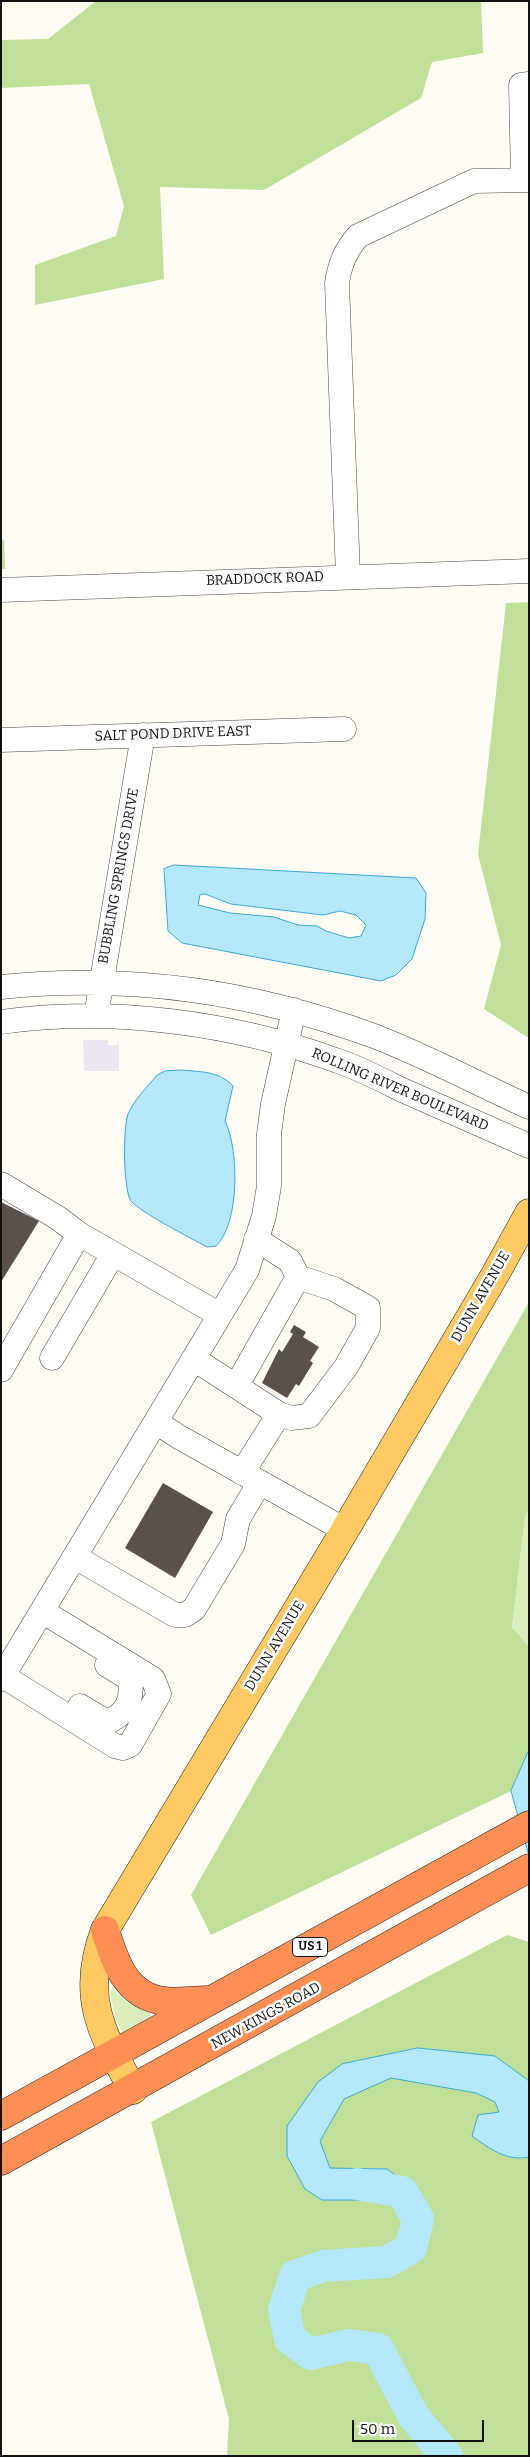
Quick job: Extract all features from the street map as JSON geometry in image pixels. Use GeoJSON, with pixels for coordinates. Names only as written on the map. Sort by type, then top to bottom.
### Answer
{"type":"FeatureCollection","features":[{"type":"Feature","properties":{"kind":"highway","name":"US 1"},"geometry":{"type":"LineString","coordinates":[[1,2116],[517,1832]]}},
{"type":"Feature","properties":{"kind":"highway","name":"NEW KINGS ROAD"},"geometry":{"type":"LineString","coordinates":[[1,2161],[133,2090],[521,1873]]}},
{"type":"Feature","properties":{"kind":"highway"},"geometry":{"type":"LineString","coordinates":[[105,1930],[116,1963],[126,1981],[143,1996],[165,2001],[214,1999]]}},
{"type":"Feature","properties":{"kind":"main road","name":"DUNN AVENUE"},"geometry":{"type":"LineString","coordinates":[[133,2090],[98,2022],[95,2000],[96,1953],[105,1930],[345,1530],[496,1273],[529,1213]]}},
{"type":"Feature","properties":{"kind":"street"},"geometry":{"type":"LineString","coordinates":[[348,576],[337,283],[340,264],[348,248],[358,236],[474,181],[526,180],[521,84],[529,84]]}},
{"type":"Feature","properties":{"kind":"street","name":"BRADDOCK ROAD"},"geometry":{"type":"LineString","coordinates":[[1,590],[348,576],[529,572]]}},
{"type":"Feature","properties":{"kind":"street","name":"SALT POND DRIVE EAST"},"geometry":{"type":"LineString","coordinates":[[1,740],[344,729]]}},
{"type":"Feature","properties":{"kind":"street","name":"BUBBLING SPRINGS DRIVE"},"geometry":{"type":"LineString","coordinates":[[96,1016],[100,982],[143,735]]}},
{"type":"Feature","properties":{"kind":"street"},"geometry":{"type":"LineString","coordinates":[[1,987],[100,982],[183,988],[226,994],[294,1010],[375,1037],[529,1107]]}},
{"type":"Feature","properties":{"kind":"street"},"geometry":{"type":"LineString","coordinates":[[42,1611],[153,1679],[159,1694],[130,1745],[123,1748],[115,1746],[35,1696],[2,1678],[42,1611],[194,1359],[247,1270],[269,1186],[269,1134],[272,1104],[294,1010]]}},
{"type":"Feature","properties":{"kind":"street","name":"ROLLING RIVER BOULEVARD"},"geometry":{"type":"LineString","coordinates":[[1,1022],[64,1016],[96,1016],[194,1024],[286,1043],[340,1061],[529,1146]]}},
{"type":"Feature","properties":{"kind":"street"},"geometry":{"type":"LineString","coordinates":[[1,1184],[58,1218],[79,1234],[220,1315]]}},
{"type":"Feature","properties":{"kind":"street"},"geometry":{"type":"LineString","coordinates":[[1,1370],[79,1234]]}},
{"type":"Feature","properties":{"kind":"street"},"geometry":{"type":"LineString","coordinates":[[194,1359],[237,1385],[279,1414],[291,1418],[309,1416],[346,1367],[368,1328],[368,1308],[334,1289],[298,1277],[290,1261],[256,1239]]}},
{"type":"Feature","properties":{"kind":"street"},"geometry":{"type":"LineString","coordinates":[[52,1358],[113,1254]]}},
{"type":"Feature","properties":{"kind":"street"},"geometry":{"type":"LineString","coordinates":[[237,1385],[298,1277]]}},
{"type":"Feature","properties":{"kind":"street"},"geometry":{"type":"LineString","coordinates":[[75,1557],[175,1615],[185,1615],[194,1609],[233,1544],[238,1518],[251,1477],[279,1414]]}},
{"type":"Feature","properties":{"kind":"street"},"geometry":{"type":"LineString","coordinates":[[156,1422],[345,1530]]}},
{"type":"Feature","properties":{"kind":"street"},"geometry":{"type":"LineString","coordinates":[[35,1696],[50,1689],[107,1722],[117,1718],[126,1706],[132,1694],[130,1680],[72,1644],[72,1630]]}},
{"type":"Feature","properties":{"kind":"shaded area"},"geometry":{"type":"Polygon","coordinates":[[[83,1040],[108,1040],[108,1045],[117,1045],[119,1040],[119,1071],[84,1071],[83,1040]]]}},
{"type":"Feature","properties":{"kind":"green space"},"geometry":{"type":"Polygon","coordinates":[[[96,1],[481,1],[483,53],[432,62],[421,98],[264,190],[160,187],[164,279],[35,305],[35,265],[116,236],[124,206],[89,84],[1,88],[1,40],[48,39],[96,1]]]}},
{"type":"Feature","properties":{"kind":"green space"},"geometry":{"type":"Polygon","coordinates":[[[1,539],[4,540],[5,569],[1,569],[1,539]]]}},
{"type":"Feature","properties":{"kind":"green space"},"geometry":{"type":"Polygon","coordinates":[[[529,602],[529,1037],[527,1037],[484,1009],[501,945],[478,854],[506,603],[529,602]]]}},
{"type":"Feature","properties":{"kind":"green space"},"geometry":{"type":"Polygon","coordinates":[[[529,1302],[529,1508],[525,1517],[512,1627],[529,1647],[529,1750],[511,1791],[211,1935],[191,1895],[529,1302]]]}},
{"type":"Feature","properties":{"kind":"green space"},"geometry":{"type":"Polygon","coordinates":[[[529,1508],[529,1647],[512,1627],[525,1517],[529,1508]]]}},
{"type":"Feature","properties":{"kind":"green space"},"geometry":{"type":"Polygon","coordinates":[[[507,1935],[529,1942],[529,2081],[495,2056],[418,2048],[342,2064],[287,2156],[305,2189],[322,2200],[393,2200],[388,2169],[330,2168],[320,2141],[344,2099],[391,2077],[476,2093],[495,2102],[520,2159],[529,2157],[529,2456],[227,2456],[229,2419],[151,2122],[507,1935]]]}},
{"type":"Feature","properties":{"kind":"green space"},"geometry":{"type":"Polygon","coordinates":[[[113,1989],[129,2003],[150,2013],[151,2016],[122,2033],[114,2014],[110,1992],[113,1989]]]}},
{"type":"Feature","properties":{"kind":"water"},"geometry":{"type":"Polygon","coordinates":[[[174,865],[416,878],[426,893],[425,919],[412,959],[396,975],[381,981],[182,943],[168,931],[164,869],[174,865]],[[205,894],[200,895],[198,905],[230,913],[274,917],[298,925],[317,926],[326,931],[349,938],[361,936],[366,925],[356,915],[340,911],[323,915],[231,904],[205,894]]]}},
{"type":"Feature","properties":{"kind":"water"},"geometry":{"type":"Polygon","coordinates":[[[182,1070],[216,1075],[222,1077],[233,1086],[225,1121],[230,1133],[235,1167],[233,1204],[230,1221],[224,1235],[216,1246],[207,1247],[136,1206],[128,1195],[126,1185],[125,1132],[128,1114],[137,1098],[157,1075],[165,1071],[182,1070]]]}},
{"type":"Feature","properties":{"kind":"water"},"geometry":{"type":"Polygon","coordinates":[[[529,1750],[529,1856],[511,1791],[529,1750]]]}},
{"type":"Feature","properties":{"kind":"water"},"geometry":{"type":"Polygon","coordinates":[[[418,2048],[495,2056],[529,2081],[529,2157],[513,2158],[506,2156],[472,2136],[478,2115],[499,2112],[495,2102],[476,2093],[391,2078],[344,2099],[320,2141],[330,2168],[387,2169],[408,2184],[393,2200],[322,2200],[305,2189],[287,2156],[287,2126],[318,2082],[342,2064],[418,2048]]]}},
{"type":"Feature","properties":{"kind":"building"},"geometry":{"type":"Polygon","coordinates":[[[1,1202],[39,1221],[1,1282],[1,1202]]]}},
{"type":"Feature","properties":{"kind":"building"},"geometry":{"type":"Polygon","coordinates":[[[294,1325],[306,1332],[303,1337],[319,1347],[310,1361],[313,1363],[299,1386],[296,1384],[287,1398],[262,1383],[279,1349],[282,1352],[293,1334],[290,1332],[294,1325]]]}},
{"type":"Feature","properties":{"kind":"building"},"geometry":{"type":"Polygon","coordinates":[[[163,1483],[213,1512],[175,1578],[125,1548],[163,1483]]]}},
{"type":"Feature","properties":{"kind":"waterway"},"geometry":{"type":"LineString","coordinates":[[357,2184],[402,2192],[418,2219],[411,2248],[387,2262],[323,2266],[295,2276],[284,2310],[290,2339],[311,2354],[348,2345],[378,2349],[414,2417],[447,2456]]}}]}
